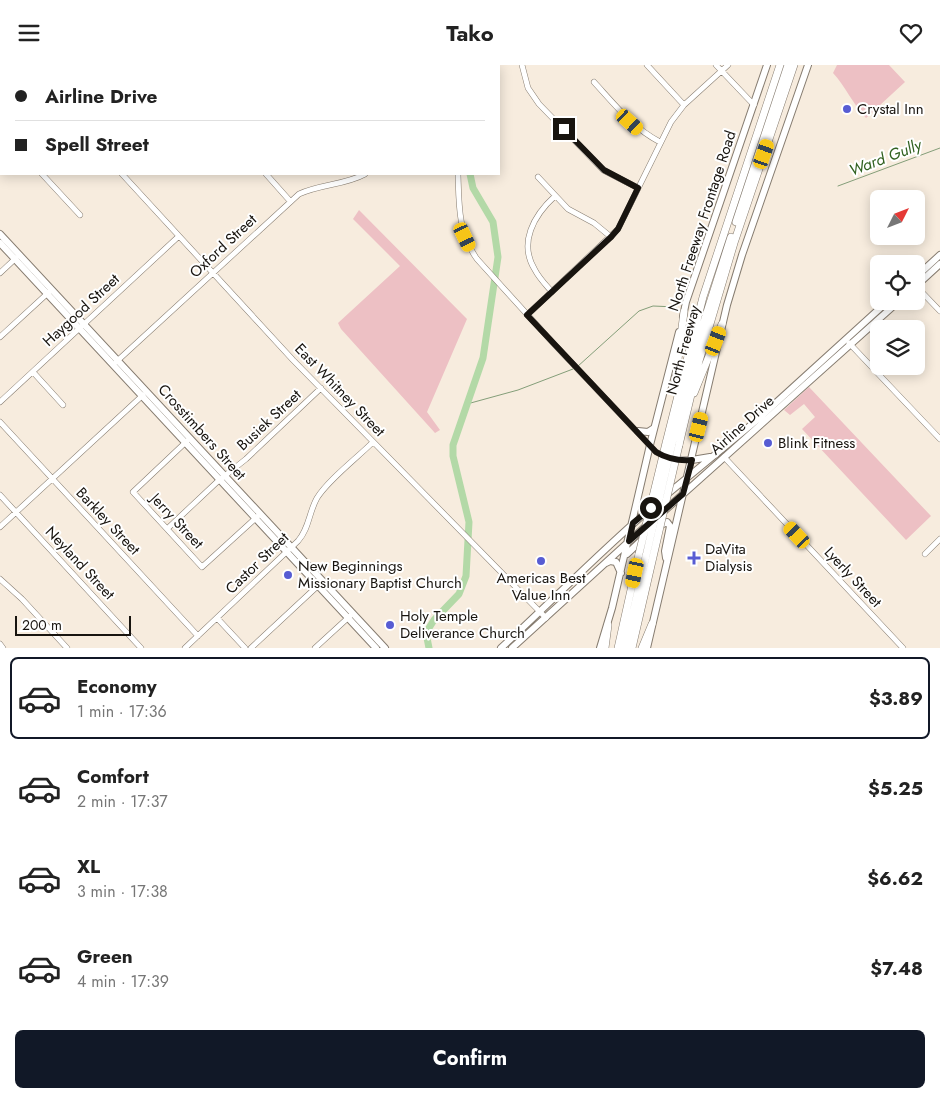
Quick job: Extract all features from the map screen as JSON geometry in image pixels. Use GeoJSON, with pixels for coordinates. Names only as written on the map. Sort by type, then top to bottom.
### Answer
{"type":"FeatureCollection","features":[{"type":"Feature","properties":{"kind":"highway","name":"North Freeway"},"geometry":{"type":"LineString","coordinates":[[672,444],[669,426],[703,297],[780,65]]}},
{"type":"Feature","properties":{"kind":"highway","name":"North Freeway"},"geometry":{"type":"LineString","coordinates":[[625,648],[672,444],[701,331],[788,65]]}},
{"type":"Feature","properties":{"kind":"highway","name":"North Freeway"},"geometry":{"type":"LineString","coordinates":[[618,648],[646,556],[672,444],[689,402],[699,361],[734,243],[794,65]]}},
{"type":"Feature","properties":{"kind":"highway"},"geometry":{"type":"LineString","coordinates":[[669,426],[684,312]]}},
{"type":"Feature","properties":{"kind":"highway"},"geometry":{"type":"LineString","coordinates":[[689,402],[697,390],[722,325]]}},
{"type":"Feature","properties":{"kind":"highway","name":"North Freeway"},"geometry":{"type":"LineString","coordinates":[[632,648],[646,556]]}},
{"type":"Feature","properties":{"kind":"highway"},"geometry":{"type":"LineString","coordinates":[[642,648],[652,624]]}},
{"type":"Feature","properties":{"kind":"highway"},"geometry":{"type":"LineString","coordinates":[[605,648],[608,625]]}},
{"type":"Feature","properties":{"kind":"main road","name":"North Freeway Frontage Road"},"geometry":{"type":"LineString","coordinates":[[600,648],[608,625],[626,555],[650,445],[684,312],[767,65]]}},
{"type":"Feature","properties":{"kind":"main road"},"geometry":{"type":"LineString","coordinates":[[647,648],[722,325],[742,255],[808,65]]}},
{"type":"Feature","properties":{"kind":"main road","name":"Crosstimbers Street"},"geometry":{"type":"LineString","coordinates":[[0,233],[18,257],[145,393],[187,441],[381,647]]}},
{"type":"Feature","properties":{"kind":"main road","name":"Crosstimbers Street"},"geometry":{"type":"LineString","coordinates":[[0,243],[18,257]]}},
{"type":"Feature","properties":{"kind":"main road"},"geometry":{"type":"LineString","coordinates":[[925,269],[940,255]]}},
{"type":"Feature","properties":{"kind":"main road"},"geometry":{"type":"LineString","coordinates":[[925,278],[940,264]]}},
{"type":"Feature","properties":{"kind":"main road","name":"Airline Drive"},"geometry":{"type":"LineString","coordinates":[[512,648],[724,457],[878,310]]}},
{"type":"Feature","properties":{"kind":"main road","name":"Airline Drive"},"geometry":{"type":"LineString","coordinates":[[808,378],[851,345],[889,310]]}},
{"type":"Feature","properties":{"kind":"main road","name":"Airline Drive"},"geometry":{"type":"LineString","coordinates":[[501,648],[633,523],[709,457],[765,417]]}},
{"type":"Feature","properties":{"kind":"main road"},"geometry":{"type":"LineString","coordinates":[[638,431],[652,431],[655,427]]}},
{"type":"Feature","properties":{"kind":"main road"},"geometry":{"type":"LineString","coordinates":[[724,457],[723,453],[729,448],[731,441]]}},
{"type":"Feature","properties":{"kind":"main road"},"geometry":{"type":"LineString","coordinates":[[694,450],[699,456],[709,457]]}},
{"type":"Feature","properties":{"kind":"main road"},"geometry":{"type":"LineString","coordinates":[[692,460],[709,457]]}},
{"type":"Feature","properties":{"kind":"main road"},"geometry":{"type":"LineString","coordinates":[[626,555],[645,536],[667,522],[670,529],[665,551],[667,562]]}},
{"type":"Feature","properties":{"kind":"main road"},"geometry":{"type":"LineString","coordinates":[[604,564],[610,561],[616,562],[621,574]]}},
{"type":"Feature","properties":{"kind":"main road"},"geometry":{"type":"LineString","coordinates":[[566,588],[571,595]]}},
{"type":"Feature","properties":{"kind":"street"},"geometry":{"type":"LineString","coordinates":[[522,65],[528,88],[536,100],[604,170],[638,188]]}},
{"type":"Feature","properties":{"kind":"street"},"geometry":{"type":"LineString","coordinates":[[647,65],[684,105]]}},
{"type":"Feature","properties":{"kind":"street"},"geometry":{"type":"LineString","coordinates":[[716,65],[754,105]]}},
{"type":"Feature","properties":{"kind":"street"},"geometry":{"type":"LineString","coordinates":[[527,315],[618,229],[671,122],[684,105],[728,65]]}},
{"type":"Feature","properties":{"kind":"street"},"geometry":{"type":"LineString","coordinates":[[594,82],[630,122],[660,143]]}},
{"type":"Feature","properties":{"kind":"street"},"geometry":{"type":"LineString","coordinates":[[43,175],[80,215]]}},
{"type":"Feature","properties":{"kind":"street","name":"East Whitney Street"},"geometry":{"type":"LineString","coordinates":[[123,175],[321,388],[546,618]]}},
{"type":"Feature","properties":{"kind":"street"},"geometry":{"type":"LineString","coordinates":[[267,175],[290,201]]}},
{"type":"Feature","properties":{"kind":"street","name":"Oxford Street"},"geometry":{"type":"LineString","coordinates":[[116,362],[290,201],[312,187],[349,181],[363,175]]}},
{"type":"Feature","properties":{"kind":"street"},"geometry":{"type":"LineString","coordinates":[[458,175],[461,226],[471,250],[486,269],[650,445],[661,455],[681,460],[692,460]]}},
{"type":"Feature","properties":{"kind":"street"},"geometry":{"type":"LineString","coordinates":[[538,177],[568,209],[594,223],[611,237]]}},
{"type":"Feature","properties":{"kind":"street"},"geometry":{"type":"LineString","coordinates":[[552,291],[533,268],[528,244],[532,224],[555,196]]}},
{"type":"Feature","properties":{"kind":"street","name":"Haygood Street"},"geometry":{"type":"LineString","coordinates":[[0,402],[179,236]]}},
{"type":"Feature","properties":{"kind":"street"},"geometry":{"type":"LineString","coordinates":[[0,273],[18,257]]}},
{"type":"Feature","properties":{"kind":"street"},"geometry":{"type":"LineString","coordinates":[[0,337],[50,291]]}},
{"type":"Feature","properties":{"kind":"street"},"geometry":{"type":"LineString","coordinates":[[925,295],[940,311]]}},
{"type":"Feature","properties":{"kind":"street"},"geometry":{"type":"LineString","coordinates":[[846,339],[940,439]]}},
{"type":"Feature","properties":{"kind":"street"},"geometry":{"type":"LineString","coordinates":[[33,372],[63,405]]}},
{"type":"Feature","properties":{"kind":"street","name":"Busiek Street"},"geometry":{"type":"LineString","coordinates":[[167,529],[222,478],[246,459],[321,388]]}},
{"type":"Feature","properties":{"kind":"street"},"geometry":{"type":"LineString","coordinates":[[0,527],[145,393]]}},
{"type":"Feature","properties":{"kind":"street","name":"Barkley Street"},"geometry":{"type":"LineString","coordinates":[[0,422],[198,636]]}},
{"type":"Feature","properties":{"kind":"street","name":"Jerry Street"},"geometry":{"type":"LineString","coordinates":[[187,441],[133,492],[167,529],[202,567],[257,517]]}},
{"type":"Feature","properties":{"kind":"street","name":"Castor Street"},"geometry":{"type":"LineString","coordinates":[[185,648],[289,550],[305,531],[314,505],[321,492],[373,442]]}},
{"type":"Feature","properties":{"kind":"street","name":"Lyerly Street"},"geometry":{"type":"LineString","coordinates":[[724,457],[903,648]]}},
{"type":"Feature","properties":{"kind":"street","name":"Neyland Street"},"geometry":{"type":"LineString","coordinates":[[0,495],[141,648]]}},
{"type":"Feature","properties":{"kind":"street"},"geometry":{"type":"LineString","coordinates":[[925,554],[940,539]]}},
{"type":"Feature","properties":{"kind":"street"},"geometry":{"type":"LineString","coordinates":[[0,579],[22,599],[67,648]]}},
{"type":"Feature","properties":{"kind":"street"},"geometry":{"type":"LineString","coordinates":[[251,648],[321,583]]}},
{"type":"Feature","properties":{"kind":"street"},"geometry":{"type":"LineString","coordinates":[[315,648],[351,615]]}},
{"type":"Feature","properties":{"kind":"street"},"geometry":{"type":"LineString","coordinates":[[217,618],[244,648]]}},
{"type":"Feature","properties":{"kind":"street"},"geometry":{"type":"LineString","coordinates":[[0,645],[3,648]]}},
{"type":"Feature","properties":{"kind":"shaded area"},"geometry":{"type":"Polygon","coordinates":[[[837,65],[889,65],[905,82],[866,118],[833,73],[837,65]]]}},
{"type":"Feature","properties":{"kind":"shaded area"},"geometry":{"type":"Polygon","coordinates":[[[359,210],[467,319],[427,412],[440,430],[435,433],[341,329],[338,323],[400,266],[353,219],[359,210]]]}},
{"type":"Feature","properties":{"kind":"shaded area"},"geometry":{"type":"Polygon","coordinates":[[[809,387],[931,516],[906,540],[802,429],[815,417],[804,404],[790,415],[784,410],[809,387]]]}},
{"type":"Feature","properties":{"kind":"waterway","name":"Ward Gully"},"geometry":{"type":"LineString","coordinates":[[838,186],[940,148]]}},
{"type":"Feature","properties":{"kind":"waterway"},"geometry":{"type":"LineString","coordinates":[[429,648],[427,638],[429,628],[434,620],[459,594],[466,576],[469,522],[453,456],[453,445],[483,358],[498,257],[493,222],[473,188],[470,175]]}},
{"type":"Feature","properties":{"kind":"waterway","name":"Ward Gully"},"geometry":{"type":"LineString","coordinates":[[577,367],[639,311],[653,306],[676,307]]}},
{"type":"Feature","properties":{"kind":"waterway","name":"Ward Gully"},"geometry":{"type":"LineString","coordinates":[[467,404],[518,390],[573,369]]}},
{"type":"Feature","properties":{"kind":"place","name":"Crystal Inn"},"geometry":{"type":"Point","coordinates":[847,109]}},
{"type":"Feature","properties":{"kind":"place","name":"Blink Fitness"},"geometry":{"type":"Point","coordinates":[768,443]}},
{"type":"Feature","properties":{"kind":"place","name":"DaVita Dialysis"},"geometry":{"type":"Point","coordinates":[694,558]}},
{"type":"Feature","properties":{"kind":"place","name":"Americas Best Value Inn"},"geometry":{"type":"Point","coordinates":[541,561]}},
{"type":"Feature","properties":{"kind":"place","name":"New Beginnings Missionary Baptist Church"},"geometry":{"type":"Point","coordinates":[288,575]}},
{"type":"Feature","properties":{"kind":"place","name":"Holy Temple Deliverance Church"},"geometry":{"type":"Point","coordinates":[390,625]}},
{"type":"Feature","properties":{"kind":"route"},"geometry":{"type":"LineString","coordinates":[[564,129],[604,170],[638,188],[618,229],[527,315],[656,452],[681,460],[692,460],[683,494],[629,541],[633,523],[651,508]]}}]}
